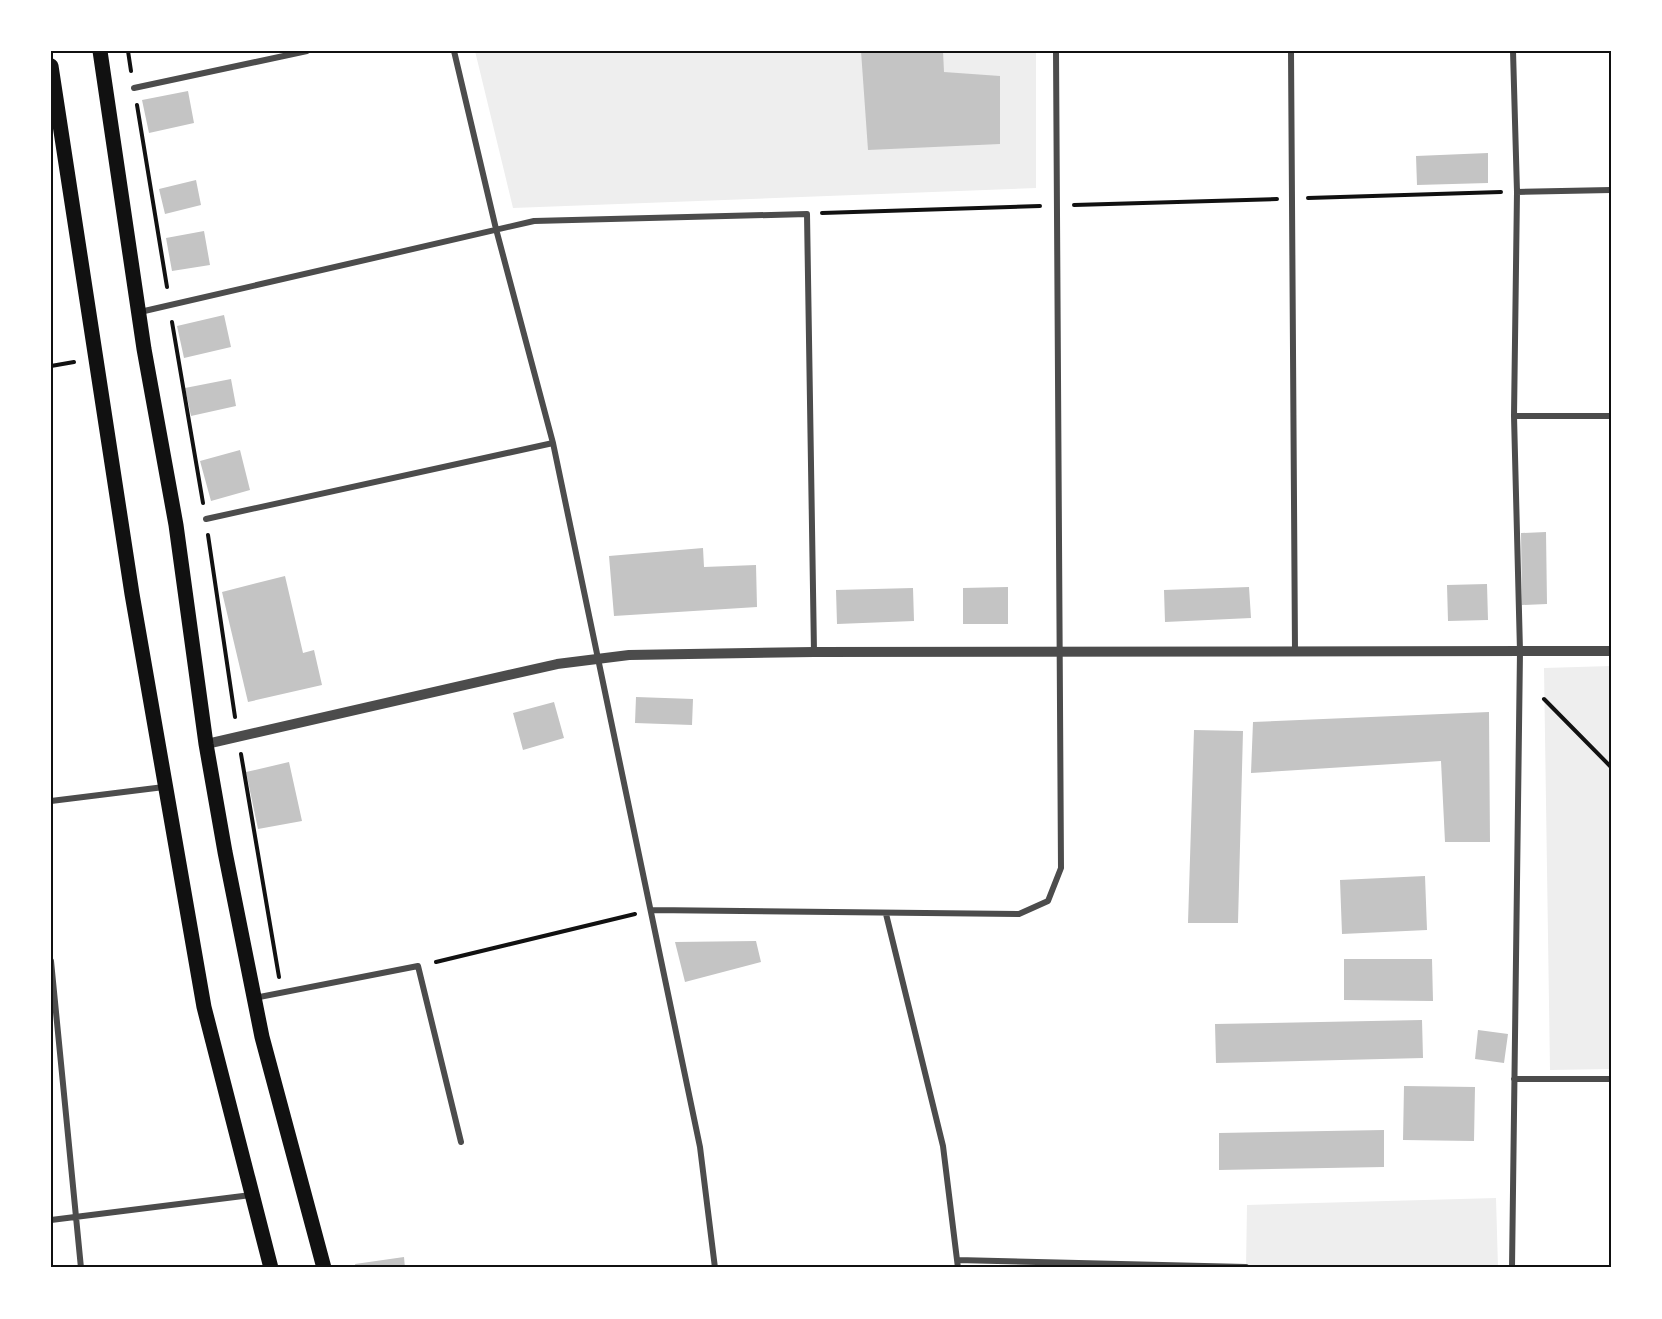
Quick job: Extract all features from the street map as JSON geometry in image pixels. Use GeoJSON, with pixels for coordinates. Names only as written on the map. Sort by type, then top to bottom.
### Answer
{"type":"FeatureCollection","features":[{"type":"Feature","properties":{"kind":"main road"},"geometry":{"type":"LineString","coordinates":[[100,51],[138,312],[176,525],[206,744],[253,998],[324,1268]]}},
{"type":"Feature","properties":{"kind":"main road"},"geometry":{"type":"LineString","coordinates":[[51,66],[128,571],[204,1007],[250,1195],[271,1268]]}},
{"type":"Feature","properties":{"kind":"street"},"geometry":{"type":"LineString","coordinates":[[134,88],[307,51]]}},
{"type":"Feature","properties":{"kind":"street"},"geometry":{"type":"LineString","coordinates":[[454,51],[496,229],[553,443],[596,658],[700,1147],[716,1268]]}},
{"type":"Feature","properties":{"kind":"street"},"geometry":{"type":"LineString","coordinates":[[651,910],[1019,914],[1048,901],[1061,868],[1056,51]]}},
{"type":"Feature","properties":{"kind":"street"},"geometry":{"type":"LineString","coordinates":[[1291,51],[1294,199],[1295,651]]}},
{"type":"Feature","properties":{"kind":"street"},"geometry":{"type":"LineString","coordinates":[[1512,1268],[1520,651],[1514,416],[1517,192],[1514,51]]}},
{"type":"Feature","properties":{"kind":"street"},"geometry":{"type":"LineString","coordinates":[[1517,192],[1611,190]]}},
{"type":"Feature","properties":{"kind":"street"},"geometry":{"type":"LineString","coordinates":[[138,312],[534,221],[807,214],[814,652]]}},
{"type":"Feature","properties":{"kind":"street"},"geometry":{"type":"LineString","coordinates":[[1514,416],[1611,417]]}},
{"type":"Feature","properties":{"kind":"street"},"geometry":{"type":"LineString","coordinates":[[206,519],[553,443]]}},
{"type":"Feature","properties":{"kind":"street"},"geometry":{"type":"LineString","coordinates":[[206,744],[596,658],[629,655],[814,652],[1611,651]]}},
{"type":"Feature","properties":{"kind":"street"},"geometry":{"type":"LineString","coordinates":[[51,801],[165,787]]}},
{"type":"Feature","properties":{"kind":"street"},"geometry":{"type":"LineString","coordinates":[[886,914],[942,1146],[958,1268]]}},
{"type":"Feature","properties":{"kind":"street"},"geometry":{"type":"LineString","coordinates":[[51,961],[81,1268]]}},
{"type":"Feature","properties":{"kind":"street"},"geometry":{"type":"LineString","coordinates":[[253,998],[418,966],[461,1142]]}},
{"type":"Feature","properties":{"kind":"street"},"geometry":{"type":"LineString","coordinates":[[1514,1079],[1611,1079]]}},
{"type":"Feature","properties":{"kind":"street"},"geometry":{"type":"LineString","coordinates":[[51,1220],[250,1195]]}},
{"type":"Feature","properties":{"kind":"street"},"geometry":{"type":"LineString","coordinates":[[957,1260],[1246,1267]]}},
{"type":"Feature","properties":{"kind":"path"},"geometry":{"type":"LineString","coordinates":[[807,214],[1517,192]]}},
{"type":"Feature","properties":{"kind":"path"},"geometry":{"type":"LineString","coordinates":[[1544,699],[1611,767]]}},
{"type":"Feature","properties":{"kind":"path"},"geometry":{"type":"LineString","coordinates":[[418,966],[651,910]]}},
{"type":"Feature","properties":{"kind":"shaded area"},"geometry":{"type":"Polygon","coordinates":[[[475,51],[1036,51],[1036,188],[513,208],[475,51]]]}},
{"type":"Feature","properties":{"kind":"shaded area"},"geometry":{"type":"Polygon","coordinates":[[[1611,666],[1611,1069],[1550,1070],[1544,668],[1611,666]]]}},
{"type":"Feature","properties":{"kind":"shaded area"},"geometry":{"type":"Polygon","coordinates":[[[1496,1198],[1498,1268],[1246,1268],[1247,1205],[1496,1198]]]}},
{"type":"Feature","properties":{"kind":"building"},"geometry":{"type":"Polygon","coordinates":[[[861,51],[943,51],[944,72],[1000,76],[1000,144],[868,150],[861,51]]]}},
{"type":"Feature","properties":{"kind":"building"},"geometry":{"type":"Polygon","coordinates":[[[188,91],[194,123],[149,133],[142,100],[188,91]]]}},
{"type":"Feature","properties":{"kind":"building"},"geometry":{"type":"Polygon","coordinates":[[[1488,153],[1488,183],[1417,185],[1416,156],[1488,153]]]}},
{"type":"Feature","properties":{"kind":"building"},"geometry":{"type":"Polygon","coordinates":[[[196,180],[201,205],[165,214],[159,189],[196,180]]]}},
{"type":"Feature","properties":{"kind":"building"},"geometry":{"type":"Polygon","coordinates":[[[204,231],[210,265],[172,271],[166,238],[204,231]]]}},
{"type":"Feature","properties":{"kind":"building"},"geometry":{"type":"Polygon","coordinates":[[[224,315],[231,347],[184,358],[177,326],[224,315]]]}},
{"type":"Feature","properties":{"kind":"building"},"geometry":{"type":"Polygon","coordinates":[[[231,379],[236,406],[191,416],[185,388],[231,379]]]}},
{"type":"Feature","properties":{"kind":"building"},"geometry":{"type":"Polygon","coordinates":[[[240,450],[250,490],[211,501],[200,461],[240,450]]]}},
{"type":"Feature","properties":{"kind":"building"},"geometry":{"type":"Polygon","coordinates":[[[1546,532],[1547,604],[1522,605],[1521,533],[1546,532]]]}},
{"type":"Feature","properties":{"kind":"building"},"geometry":{"type":"Polygon","coordinates":[[[703,548],[704,567],[756,565],[757,607],[614,616],[609,556],[703,548]]]}},
{"type":"Feature","properties":{"kind":"building"},"geometry":{"type":"Polygon","coordinates":[[[285,576],[303,653],[314,650],[322,685],[248,702],[222,592],[285,576]]]}},
{"type":"Feature","properties":{"kind":"building"},"geometry":{"type":"Polygon","coordinates":[[[1487,584],[1488,620],[1448,621],[1447,585],[1487,584]]]}},
{"type":"Feature","properties":{"kind":"building"},"geometry":{"type":"Polygon","coordinates":[[[1008,587],[1008,624],[963,624],[963,588],[1008,587]]]}},
{"type":"Feature","properties":{"kind":"building"},"geometry":{"type":"Polygon","coordinates":[[[1249,587],[1251,618],[1165,622],[1164,590],[1249,587]]]}},
{"type":"Feature","properties":{"kind":"building"},"geometry":{"type":"Polygon","coordinates":[[[913,588],[914,621],[837,624],[836,590],[913,588]]]}},
{"type":"Feature","properties":{"kind":"building"},"geometry":{"type":"Polygon","coordinates":[[[636,697],[693,699],[692,725],[635,723],[636,697]]]}},
{"type":"Feature","properties":{"kind":"building"},"geometry":{"type":"Polygon","coordinates":[[[554,702],[564,738],[523,750],[513,713],[554,702]]]}},
{"type":"Feature","properties":{"kind":"building"},"geometry":{"type":"Polygon","coordinates":[[[1489,712],[1490,842],[1445,842],[1441,761],[1251,773],[1253,722],[1489,712]]]}},
{"type":"Feature","properties":{"kind":"building"},"geometry":{"type":"Polygon","coordinates":[[[1194,730],[1243,731],[1238,923],[1188,923],[1194,730]]]}},
{"type":"Feature","properties":{"kind":"building"},"geometry":{"type":"Polygon","coordinates":[[[289,762],[302,821],[258,829],[246,772],[289,762]]]}},
{"type":"Feature","properties":{"kind":"building"},"geometry":{"type":"Polygon","coordinates":[[[1425,876],[1427,930],[1342,934],[1340,880],[1425,876]]]}},
{"type":"Feature","properties":{"kind":"building"},"geometry":{"type":"Polygon","coordinates":[[[756,941],[761,962],[685,982],[675,942],[756,941]]]}},
{"type":"Feature","properties":{"kind":"building"},"geometry":{"type":"Polygon","coordinates":[[[1344,959],[1432,959],[1433,1001],[1344,1000],[1344,959]]]}},
{"type":"Feature","properties":{"kind":"building"},"geometry":{"type":"Polygon","coordinates":[[[1422,1020],[1423,1058],[1216,1063],[1215,1024],[1422,1020]]]}},
{"type":"Feature","properties":{"kind":"building"},"geometry":{"type":"Polygon","coordinates":[[[1478,1030],[1508,1034],[1504,1063],[1475,1059],[1478,1030]]]}},
{"type":"Feature","properties":{"kind":"building"},"geometry":{"type":"Polygon","coordinates":[[[1404,1086],[1475,1087],[1474,1141],[1403,1140],[1404,1086]]]}},
{"type":"Feature","properties":{"kind":"building"},"geometry":{"type":"Polygon","coordinates":[[[1384,1130],[1384,1167],[1219,1170],[1219,1133],[1384,1130]]]}},
{"type":"Feature","properties":{"kind":"building"},"geometry":{"type":"Polygon","coordinates":[[[404,1257],[405,1268],[356,1268],[355,1264],[404,1257]]]}}]}
